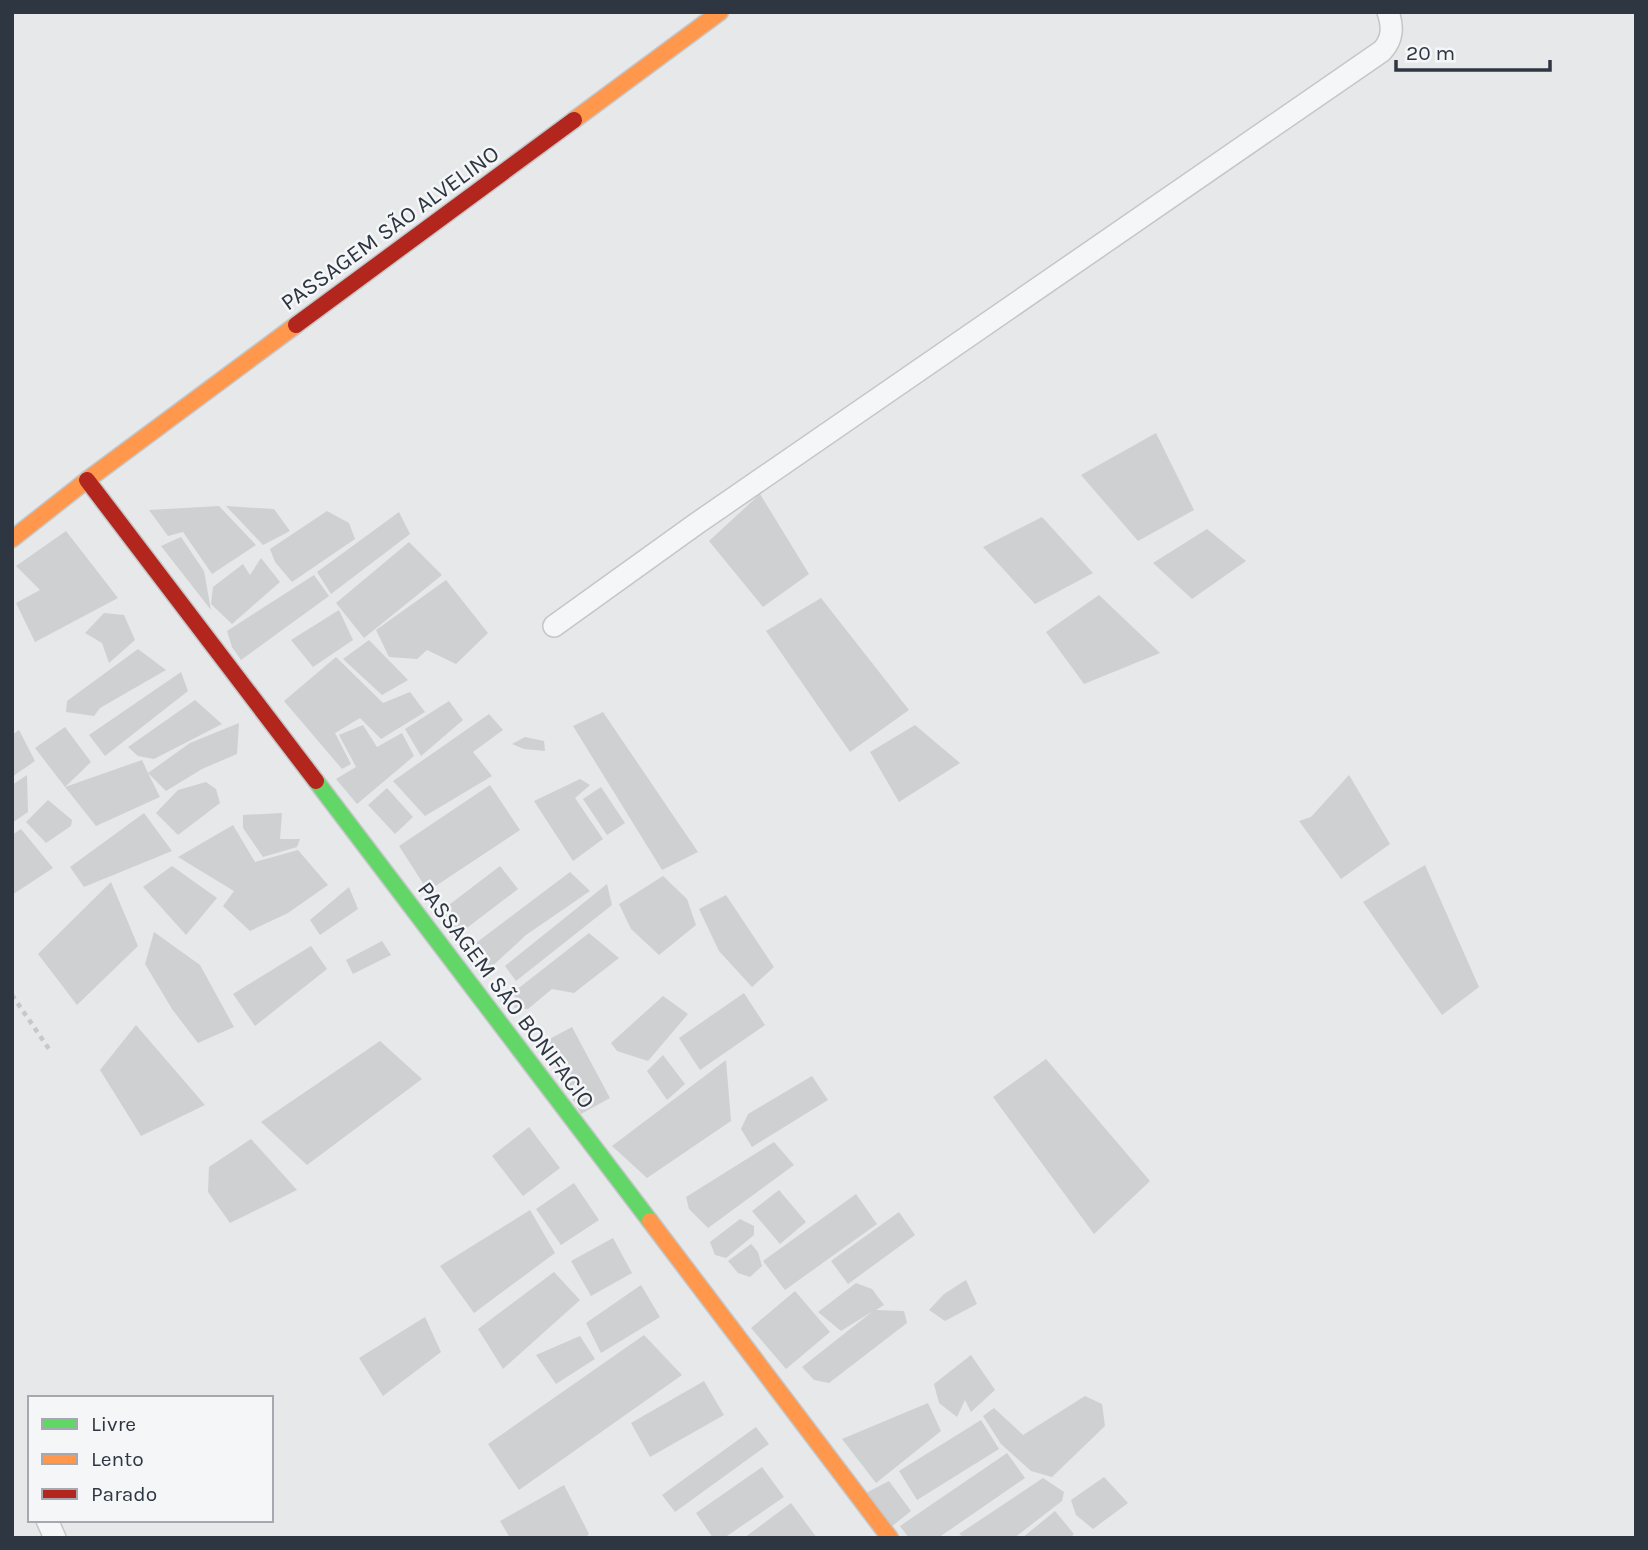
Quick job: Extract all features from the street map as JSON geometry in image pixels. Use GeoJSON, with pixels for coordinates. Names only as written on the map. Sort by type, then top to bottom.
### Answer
{"type":"FeatureCollection","features":[{"type":"Feature","properties":{"kind":"street","name":"PASSAGEM SÃO ALVELINO"},"geometry":{"type":"LineString","coordinates":[[12,538],[720,12]]}},
{"type":"Feature","properties":{"kind":"street","name":"PASSAGEM SÃO BONIFACIO"},"geometry":{"type":"LineString","coordinates":[[87,480],[890,1538]]}},
{"type":"Feature","properties":{"kind":"lane"},"geometry":{"type":"LineString","coordinates":[[554,626],[696,524],[1382,51],[1389,43],[1392,29],[1388,12]]}},
{"type":"Feature","properties":{"kind":"lane"},"geometry":{"type":"LineString","coordinates":[[48,1522],[55,1538]]}},
{"type":"Feature","properties":{"kind":"path"},"geometry":{"type":"LineString","coordinates":[[12,995],[49,1049]]}},
{"type":"Feature","properties":{"kind":"building"},"geometry":{"type":"Polygon","coordinates":[[[1156,433],[1194,510],[1138,541],[1081,475],[1156,433]]]}},
{"type":"Feature","properties":{"kind":"building"},"geometry":{"type":"Polygon","coordinates":[[[760,494],[809,574],[763,607],[709,541],[760,494]]]}},
{"type":"Feature","properties":{"kind":"building"},"geometry":{"type":"Polygon","coordinates":[[[219,506],[256,545],[212,574],[183,532],[168,536],[149,510],[219,506]]]}},
{"type":"Feature","properties":{"kind":"building"},"geometry":{"type":"Polygon","coordinates":[[[226,506],[274,509],[290,531],[263,545],[226,506]]]}},
{"type":"Feature","properties":{"kind":"building"},"geometry":{"type":"Polygon","coordinates":[[[327,511],[349,523],[355,539],[292,582],[275,562],[270,549],[327,511]]]}},
{"type":"Feature","properties":{"kind":"building"},"geometry":{"type":"Polygon","coordinates":[[[399,512],[410,534],[331,594],[317,572],[399,512]]]}},
{"type":"Feature","properties":{"kind":"building"},"geometry":{"type":"Polygon","coordinates":[[[1042,517],[1093,573],[1035,604],[983,547],[1042,517]]]}},
{"type":"Feature","properties":{"kind":"building"},"geometry":{"type":"Polygon","coordinates":[[[1207,529],[1246,561],[1192,599],[1153,563],[1207,529]]]}},
{"type":"Feature","properties":{"kind":"building"},"geometry":{"type":"Polygon","coordinates":[[[66,531],[118,598],[35,642],[16,603],[40,590],[16,566],[66,531]]]}},
{"type":"Feature","properties":{"kind":"building"},"geometry":{"type":"Polygon","coordinates":[[[181,537],[204,571],[211,610],[161,546],[181,537]]]}},
{"type":"Feature","properties":{"kind":"building"},"geometry":{"type":"Polygon","coordinates":[[[409,542],[442,575],[364,638],[336,603],[409,542]]]}},
{"type":"Feature","properties":{"kind":"building"},"geometry":{"type":"Polygon","coordinates":[[[261,558],[280,582],[232,624],[211,604],[213,587],[243,564],[250,575],[261,558]]]}},
{"type":"Feature","properties":{"kind":"building"},"geometry":{"type":"Polygon","coordinates":[[[314,575],[329,596],[241,660],[232,647],[227,631],[314,575]]]}},
{"type":"Feature","properties":{"kind":"building"},"geometry":{"type":"Polygon","coordinates":[[[446,580],[488,633],[456,664],[427,650],[417,659],[389,657],[376,630],[446,580]]]}},
{"type":"Feature","properties":{"kind":"building"},"geometry":{"type":"Polygon","coordinates":[[[1099,595],[1160,653],[1084,684],[1046,632],[1099,595]]]}},
{"type":"Feature","properties":{"kind":"building"},"geometry":{"type":"Polygon","coordinates":[[[821,598],[909,710],[850,752],[766,631],[821,598]]]}},
{"type":"Feature","properties":{"kind":"building"},"geometry":{"type":"Polygon","coordinates":[[[339,610],[353,640],[313,667],[291,640],[339,610]]]}},
{"type":"Feature","properties":{"kind":"building"},"geometry":{"type":"Polygon","coordinates":[[[104,613],[124,615],[135,640],[109,663],[102,643],[85,633],[104,613]]]}},
{"type":"Feature","properties":{"kind":"building"},"geometry":{"type":"Polygon","coordinates":[[[369,640],[408,680],[382,695],[343,659],[369,640]]]}},
{"type":"Feature","properties":{"kind":"building"},"geometry":{"type":"Polygon","coordinates":[[[138,649],[166,670],[100,708],[94,716],[66,712],[67,701],[138,649]]]}},
{"type":"Feature","properties":{"kind":"building"},"geometry":{"type":"Polygon","coordinates":[[[336,657],[383,703],[410,692],[425,712],[381,739],[360,718],[335,733],[351,764],[342,769],[284,701],[336,657]]]}},
{"type":"Feature","properties":{"kind":"building"},"geometry":{"type":"Polygon","coordinates":[[[181,672],[188,691],[105,756],[89,735],[181,672]]]}},
{"type":"Feature","properties":{"kind":"building"},"geometry":{"type":"Polygon","coordinates":[[[195,700],[222,724],[154,759],[138,756],[128,747],[195,700]]]}},
{"type":"Feature","properties":{"kind":"building"},"geometry":{"type":"Polygon","coordinates":[[[449,701],[463,720],[421,756],[405,729],[449,701]]]}},
{"type":"Feature","properties":{"kind":"building"},"geometry":{"type":"Polygon","coordinates":[[[603,712],[698,852],[662,870],[573,726],[603,712]]]}},
{"type":"Feature","properties":{"kind":"building"},"geometry":{"type":"Polygon","coordinates":[[[489,714],[503,730],[473,752],[492,776],[425,816],[393,781],[489,714]]]}},
{"type":"Feature","properties":{"kind":"building"},"geometry":{"type":"Polygon","coordinates":[[[239,723],[237,754],[202,769],[166,791],[148,773],[190,743],[239,723]]]}},
{"type":"Feature","properties":{"kind":"building"},"geometry":{"type":"Polygon","coordinates":[[[363,725],[377,747],[402,733],[414,756],[357,804],[336,779],[356,767],[339,735],[363,725]]]}},
{"type":"Feature","properties":{"kind":"building"},"geometry":{"type":"Polygon","coordinates":[[[915,725],[960,763],[899,802],[870,752],[915,725]]]}},
{"type":"Feature","properties":{"kind":"building"},"geometry":{"type":"Polygon","coordinates":[[[65,727],[91,762],[65,787],[35,748],[65,727]]]}},
{"type":"Feature","properties":{"kind":"building"},"geometry":{"type":"Polygon","coordinates":[[[19,730],[35,761],[12,777],[12,735],[19,730]]]}},
{"type":"Feature","properties":{"kind":"building"},"geometry":{"type":"Polygon","coordinates":[[[525,737],[544,741],[545,751],[524,749],[512,744],[525,737]]]}},
{"type":"Feature","properties":{"kind":"building"},"geometry":{"type":"Polygon","coordinates":[[[142,760],[160,797],[96,826],[65,787],[142,760]]]}},
{"type":"Feature","properties":{"kind":"building"},"geometry":{"type":"Polygon","coordinates":[[[27,775],[28,812],[12,823],[12,785],[27,775]]]}},
{"type":"Feature","properties":{"kind":"building"},"geometry":{"type":"Polygon","coordinates":[[[1349,775],[1390,844],[1341,879],[1299,821],[1311,817],[1349,775]]]}},
{"type":"Feature","properties":{"kind":"building"},"geometry":{"type":"Polygon","coordinates":[[[580,779],[590,785],[575,798],[603,839],[573,861],[534,801],[580,779]]]}},
{"type":"Feature","properties":{"kind":"building"},"geometry":{"type":"Polygon","coordinates":[[[206,782],[216,789],[220,803],[178,835],[156,813],[178,790],[206,782]]]}},
{"type":"Feature","properties":{"kind":"building"},"geometry":{"type":"Polygon","coordinates":[[[490,785],[520,830],[428,891],[399,846],[490,785]]]}},
{"type":"Feature","properties":{"kind":"building"},"geometry":{"type":"Polygon","coordinates":[[[601,787],[625,823],[607,835],[583,799],[601,787]]]}},
{"type":"Feature","properties":{"kind":"building"},"geometry":{"type":"Polygon","coordinates":[[[387,788],[413,817],[395,834],[368,805],[387,788]]]}},
{"type":"Feature","properties":{"kind":"building"},"geometry":{"type":"Polygon","coordinates":[[[48,800],[72,820],[71,826],[46,843],[26,822],[48,800]]]}},
{"type":"Feature","properties":{"kind":"building"},"geometry":{"type":"Polygon","coordinates":[[[144,813],[172,851],[84,887],[70,867],[144,813]]]}},
{"type":"Feature","properties":{"kind":"building"},"geometry":{"type":"Polygon","coordinates":[[[282,813],[280,839],[300,839],[297,847],[263,857],[243,828],[243,815],[282,813]]]}},
{"type":"Feature","properties":{"kind":"building"},"geometry":{"type":"Polygon","coordinates":[[[233,825],[255,862],[298,850],[328,885],[288,913],[250,931],[223,906],[234,891],[178,857],[233,825]]]}},
{"type":"Feature","properties":{"kind":"building"},"geometry":{"type":"Polygon","coordinates":[[[21,829],[53,868],[12,895],[12,835],[21,829]]]}},
{"type":"Feature","properties":{"kind":"building"},"geometry":{"type":"Polygon","coordinates":[[[1425,865],[1479,987],[1442,1015],[1363,902],[1425,865]]]}},
{"type":"Feature","properties":{"kind":"building"},"geometry":{"type":"Polygon","coordinates":[[[172,866],[217,898],[186,935],[143,887],[172,866]]]}},
{"type":"Feature","properties":{"kind":"building"},"geometry":{"type":"Polygon","coordinates":[[[500,866],[518,889],[459,934],[441,911],[500,866]]]}},
{"type":"Feature","properties":{"kind":"building"},"geometry":{"type":"Polygon","coordinates":[[[570,872],[590,891],[526,935],[485,973],[464,952],[570,872]]]}},
{"type":"Feature","properties":{"kind":"building"},"geometry":{"type":"Polygon","coordinates":[[[663,876],[687,899],[696,925],[659,955],[631,929],[619,904],[663,876]]]}},
{"type":"Feature","properties":{"kind":"building"},"geometry":{"type":"Polygon","coordinates":[[[111,882],[138,946],[77,1005],[38,954],[111,882]]]}},
{"type":"Feature","properties":{"kind":"building"},"geometry":{"type":"Polygon","coordinates":[[[607,884],[612,905],[516,981],[505,966],[607,884]]]}},
{"type":"Feature","properties":{"kind":"building"},"geometry":{"type":"Polygon","coordinates":[[[349,887],[358,909],[320,935],[310,920],[349,887]]]}},
{"type":"Feature","properties":{"kind":"building"},"geometry":{"type":"Polygon","coordinates":[[[726,895],[774,967],[752,987],[719,951],[699,909],[726,895]]]}},
{"type":"Feature","properties":{"kind":"building"},"geometry":{"type":"Polygon","coordinates":[[[154,932],[200,965],[234,1027],[198,1043],[172,1009],[145,964],[154,932]]]}},
{"type":"Feature","properties":{"kind":"building"},"geometry":{"type":"Polygon","coordinates":[[[589,933],[619,958],[574,993],[552,989],[528,1009],[514,1008],[515,991],[589,933]]]}},
{"type":"Feature","properties":{"kind":"building"},"geometry":{"type":"Polygon","coordinates":[[[382,941],[391,955],[353,974],[346,960],[382,941]]]}},
{"type":"Feature","properties":{"kind":"building"},"geometry":{"type":"Polygon","coordinates":[[[311,946],[327,969],[255,1026],[233,994],[311,946]]]}},
{"type":"Feature","properties":{"kind":"building"},"geometry":{"type":"Polygon","coordinates":[[[744,993],[765,1025],[700,1070],[679,1038],[744,993]]]}},
{"type":"Feature","properties":{"kind":"building"},"geometry":{"type":"Polygon","coordinates":[[[663,996],[688,1014],[648,1061],[617,1051],[611,1043],[663,996]]]}},
{"type":"Feature","properties":{"kind":"building"},"geometry":{"type":"Polygon","coordinates":[[[136,1025],[205,1105],[141,1136],[100,1070],[136,1025]]]}},
{"type":"Feature","properties":{"kind":"building"},"geometry":{"type":"Polygon","coordinates":[[[572,1027],[610,1098],[581,1114],[542,1043],[572,1027]]]}},
{"type":"Feature","properties":{"kind":"building"},"geometry":{"type":"Polygon","coordinates":[[[380,1041],[422,1079],[307,1165],[261,1122],[380,1041]]]}},
{"type":"Feature","properties":{"kind":"building"},"geometry":{"type":"Polygon","coordinates":[[[663,1055],[685,1084],[667,1100],[647,1071],[663,1055]]]}},
{"type":"Feature","properties":{"kind":"building"},"geometry":{"type":"Polygon","coordinates":[[[1046,1059],[1150,1181],[1094,1234],[993,1097],[1046,1059]]]}},
{"type":"Feature","properties":{"kind":"building"},"geometry":{"type":"Polygon","coordinates":[[[726,1060],[731,1121],[647,1178],[612,1146],[726,1060]]]}},
{"type":"Feature","properties":{"kind":"building"},"geometry":{"type":"Polygon","coordinates":[[[812,1076],[828,1100],[752,1147],[741,1129],[748,1114],[812,1076]]]}},
{"type":"Feature","properties":{"kind":"building"},"geometry":{"type":"Polygon","coordinates":[[[529,1127],[560,1168],[523,1196],[492,1156],[529,1127]]]}},
{"type":"Feature","properties":{"kind":"building"},"geometry":{"type":"Polygon","coordinates":[[[251,1139],[297,1190],[230,1223],[208,1192],[209,1167],[251,1139]]]}},
{"type":"Feature","properties":{"kind":"building"},"geometry":{"type":"Polygon","coordinates":[[[774,1142],[794,1165],[708,1228],[689,1209],[686,1197],[774,1142]]]}},
{"type":"Feature","properties":{"kind":"building"},"geometry":{"type":"Polygon","coordinates":[[[574,1183],[599,1220],[561,1245],[536,1209],[574,1183]]]}},
{"type":"Feature","properties":{"kind":"building"},"geometry":{"type":"Polygon","coordinates":[[[779,1190],[806,1222],[780,1244],[752,1211],[779,1190]]]}},
{"type":"Feature","properties":{"kind":"building"},"geometry":{"type":"Polygon","coordinates":[[[856,1194],[877,1224],[785,1290],[763,1261],[856,1194]]]}},
{"type":"Feature","properties":{"kind":"building"},"geometry":{"type":"Polygon","coordinates":[[[530,1210],[555,1253],[474,1313],[440,1266],[530,1210]]]}},
{"type":"Feature","properties":{"kind":"building"},"geometry":{"type":"Polygon","coordinates":[[[899,1212],[915,1235],[848,1284],[831,1261],[899,1212]]]}},
{"type":"Feature","properties":{"kind":"building"},"geometry":{"type":"Polygon","coordinates":[[[740,1219],[754,1226],[754,1235],[726,1258],[715,1255],[710,1242],[740,1219]]]}},
{"type":"Feature","properties":{"kind":"building"},"geometry":{"type":"Polygon","coordinates":[[[613,1238],[632,1273],[591,1296],[571,1261],[613,1238]]]}},
{"type":"Feature","properties":{"kind":"building"},"geometry":{"type":"Polygon","coordinates":[[[751,1244],[758,1252],[762,1266],[750,1277],[738,1273],[728,1261],[751,1244]]]}},
{"type":"Feature","properties":{"kind":"building"},"geometry":{"type":"Polygon","coordinates":[[[554,1272],[580,1300],[503,1369],[478,1329],[554,1272]]]}},
{"type":"Feature","properties":{"kind":"building"},"geometry":{"type":"Polygon","coordinates":[[[966,1280],[977,1304],[945,1321],[929,1310],[944,1294],[966,1280]]]}},
{"type":"Feature","properties":{"kind":"building"},"geometry":{"type":"Polygon","coordinates":[[[856,1283],[872,1289],[884,1305],[876,1310],[904,1311],[907,1323],[829,1383],[814,1380],[802,1367],[873,1311],[841,1331],[818,1312],[856,1283]]]}},
{"type":"Feature","properties":{"kind":"building"},"geometry":{"type":"Polygon","coordinates":[[[641,1285],[660,1317],[601,1353],[586,1323],[641,1285]]]}},
{"type":"Feature","properties":{"kind":"building"},"geometry":{"type":"Polygon","coordinates":[[[795,1291],[830,1332],[786,1369],[751,1328],[795,1291]]]}},
{"type":"Feature","properties":{"kind":"building"},"geometry":{"type":"Polygon","coordinates":[[[425,1317],[441,1352],[383,1396],[359,1358],[425,1317]]]}},
{"type":"Feature","properties":{"kind":"building"},"geometry":{"type":"Polygon","coordinates":[[[644,1335],[682,1375],[519,1490],[488,1444],[644,1335]]]}},
{"type":"Feature","properties":{"kind":"building"},"geometry":{"type":"Polygon","coordinates":[[[580,1336],[595,1359],[556,1384],[536,1355],[580,1336]]]}},
{"type":"Feature","properties":{"kind":"building"},"geometry":{"type":"Polygon","coordinates":[[[971,1355],[995,1390],[971,1412],[965,1400],[957,1417],[939,1403],[934,1384],[971,1355]]]}},
{"type":"Feature","properties":{"kind":"building"},"geometry":{"type":"Polygon","coordinates":[[[704,1381],[724,1415],[650,1457],[631,1423],[704,1381]]]}},
{"type":"Feature","properties":{"kind":"building"},"geometry":{"type":"Polygon","coordinates":[[[1085,1396],[1102,1404],[1105,1426],[1052,1477],[1031,1471],[1001,1444],[983,1416],[994,1408],[1023,1435],[1085,1396]]]}},
{"type":"Feature","properties":{"kind":"building"},"geometry":{"type":"Polygon","coordinates":[[[928,1403],[941,1431],[876,1483],[842,1439],[928,1403]]]}},
{"type":"Feature","properties":{"kind":"building"},"geometry":{"type":"Polygon","coordinates":[[[981,1420],[999,1449],[917,1500],[899,1471],[981,1420]]]}},
{"type":"Feature","properties":{"kind":"building"},"geometry":{"type":"Polygon","coordinates":[[[756,1427],[769,1444],[675,1512],[662,1495],[756,1427]]]}},
{"type":"Feature","properties":{"kind":"building"},"geometry":{"type":"Polygon","coordinates":[[[1007,1453],[1025,1478],[938,1538],[909,1538],[900,1526],[1007,1453]]]}},
{"type":"Feature","properties":{"kind":"building"},"geometry":{"type":"Polygon","coordinates":[[[762,1467],[784,1497],[724,1538],[713,1538],[696,1513],[762,1467]]]}},
{"type":"Feature","properties":{"kind":"building"},"geometry":{"type":"Polygon","coordinates":[[[1104,1477],[1128,1503],[1093,1529],[1076,1515],[1071,1500],[1104,1477]]]}},
{"type":"Feature","properties":{"kind":"building"},"geometry":{"type":"Polygon","coordinates":[[[1043,1478],[1064,1492],[1062,1501],[1014,1538],[965,1538],[959,1534],[1043,1478]]]}},
{"type":"Feature","properties":{"kind":"building"},"geometry":{"type":"Polygon","coordinates":[[[889,1481],[911,1511],[891,1527],[866,1493],[889,1481]]]}},
{"type":"Feature","properties":{"kind":"building"},"geometry":{"type":"Polygon","coordinates":[[[564,1485],[589,1534],[585,1538],[510,1538],[500,1521],[564,1485]]]}},
{"type":"Feature","properties":{"kind":"building"},"geometry":{"type":"Polygon","coordinates":[[[791,1503],[817,1538],[744,1538],[791,1503]]]}},
{"type":"Feature","properties":{"kind":"building"},"geometry":{"type":"Polygon","coordinates":[[[1055,1511],[1074,1534],[1070,1538],[1022,1538],[1055,1511]]]}},
{"type":"Feature","properties":{"kind":"traffic: fast"},"geometry":{"type":"LineString","coordinates":[[316,781],[650,1221]]}},
{"type":"Feature","properties":{"kind":"traffic: slow"},"geometry":{"type":"LineString","coordinates":[[574,120],[720,12]]}},
{"type":"Feature","properties":{"kind":"traffic: slow"},"geometry":{"type":"LineString","coordinates":[[12,539],[296,325]]}},
{"type":"Feature","properties":{"kind":"traffic: slow"},"geometry":{"type":"LineString","coordinates":[[650,1221],[890,1538]]}},
{"type":"Feature","properties":{"kind":"traffic: jam"},"geometry":{"type":"LineString","coordinates":[[296,325],[574,120]]}},
{"type":"Feature","properties":{"kind":"traffic: jam"},"geometry":{"type":"LineString","coordinates":[[87,480],[316,781]]}}]}
